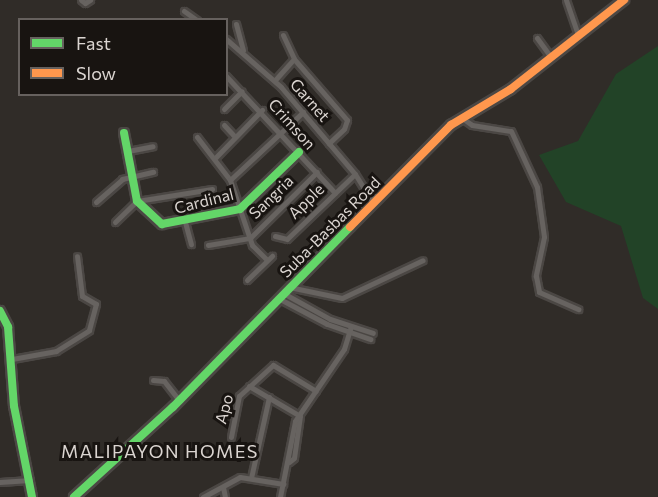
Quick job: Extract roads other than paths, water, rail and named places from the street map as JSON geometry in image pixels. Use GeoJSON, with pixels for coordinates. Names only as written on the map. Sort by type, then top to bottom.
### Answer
{"type":"FeatureCollection","features":[{"type":"Feature","properties":{"kind":"street"},"geometry":{"type":"LineString","coordinates":[[81,0],[90,0]]}},
{"type":"Feature","properties":{"kind":"street"},"geometry":{"type":"LineString","coordinates":[[566,0],[578,33]]}},
{"type":"Feature","properties":{"kind":"street","name":"Suba-Basbas Road"},"geometry":{"type":"LineString","coordinates":[[77,496],[179,400],[375,200],[462,118],[511,89],[578,33],[624,0]]}},
{"type":"Feature","properties":{"kind":"street"},"geometry":{"type":"LineString","coordinates":[[184,11],[194,18]]}},
{"type":"Feature","properties":{"kind":"street"},"geometry":{"type":"LineString","coordinates":[[236,24],[243,50]]}},
{"type":"Feature","properties":{"kind":"street"},"geometry":{"type":"LineString","coordinates":[[283,35],[294,59],[347,120],[344,129],[329,142]]}},
{"type":"Feature","properties":{"kind":"street"},"geometry":{"type":"LineString","coordinates":[[537,38],[550,56]]}},
{"type":"Feature","properties":{"kind":"street","name":"Garnet"},"geometry":{"type":"LineString","coordinates":[[228,40],[243,50],[275,80],[375,200]]}},
{"type":"Feature","properties":{"kind":"street"},"geometry":{"type":"LineString","coordinates":[[275,80],[294,59]]}},
{"type":"Feature","properties":{"kind":"street","name":"Crimson"},"geometry":{"type":"LineString","coordinates":[[228,77],[282,131],[335,193]]}},
{"type":"Feature","properties":{"kind":"street"},"geometry":{"type":"LineString","coordinates":[[224,108],[242,91]]}},
{"type":"Feature","properties":{"kind":"street"},"geometry":{"type":"LineString","coordinates":[[216,157],[262,110]]}},
{"type":"Feature","properties":{"kind":"street"},"geometry":{"type":"LineString","coordinates":[[230,180],[303,112]]}},
{"type":"Feature","properties":{"kind":"street"},"geometry":{"type":"LineString","coordinates":[[462,118],[472,125],[511,130],[537,187],[544,237],[536,276],[538,291],[578,309]]}},
{"type":"Feature","properties":{"kind":"street"},"geometry":{"type":"LineString","coordinates":[[224,124],[235,137]]}},
{"type":"Feature","properties":{"kind":"street"},"geometry":{"type":"LineString","coordinates":[[124,133],[137,201]]}},
{"type":"Feature","properties":{"kind":"street"},"geometry":{"type":"LineString","coordinates":[[197,137],[216,157],[230,180],[250,238],[270,258],[247,280]]}},
{"type":"Feature","properties":{"kind":"street"},"geometry":{"type":"LineString","coordinates":[[128,151],[153,146]]}},
{"type":"Feature","properties":{"kind":"street","name":"Cardinal"},"geometry":{"type":"LineString","coordinates":[[137,201],[162,224],[185,222],[240,209],[300,152]]}},
{"type":"Feature","properties":{"kind":"street"},"geometry":{"type":"LineString","coordinates":[[96,202],[114,183],[131,176],[153,172]]}},
{"type":"Feature","properties":{"kind":"street","name":"Sangria"},"geometry":{"type":"LineString","coordinates":[[208,244],[250,238],[317,172]]}},
{"type":"Feature","properties":{"kind":"street","name":"Apple"},"geometry":{"type":"LineString","coordinates":[[275,236],[287,239],[355,174]]}},
{"type":"Feature","properties":{"kind":"street"},"geometry":{"type":"LineString","coordinates":[[115,222],[137,201],[212,189]]}},
{"type":"Feature","properties":{"kind":"street"},"geometry":{"type":"LineString","coordinates":[[185,222],[191,244]]}},
{"type":"Feature","properties":{"kind":"street"},"geometry":{"type":"LineString","coordinates":[[12,359],[56,351],[89,330],[96,304],[82,296],[77,256]]}},
{"type":"Feature","properties":{"kind":"street"},"geometry":{"type":"LineString","coordinates":[[283,293],[342,298],[423,260]]}},
{"type":"Feature","properties":{"kind":"street"},"geometry":{"type":"LineString","coordinates":[[283,293],[303,313],[372,336]]}},
{"type":"Feature","properties":{"kind":"street"},"geometry":{"type":"LineString","coordinates":[[0,310],[8,327],[14,406],[32,497]]}},
{"type":"Feature","properties":{"kind":"street"},"geometry":{"type":"LineString","coordinates":[[280,497],[289,462],[295,421],[341,351],[350,329]]}},
{"type":"Feature","properties":{"kind":"street","name":"Apo"},"geometry":{"type":"LineString","coordinates":[[231,437],[239,396],[273,365],[316,391]]}},
{"type":"Feature","properties":{"kind":"street"},"geometry":{"type":"LineString","coordinates":[[153,380],[164,381],[179,400]]}},
{"type":"Feature","properties":{"kind":"street"},"geometry":{"type":"LineString","coordinates":[[249,386],[300,416]]}},
{"type":"Feature","properties":{"kind":"street"},"geometry":{"type":"LineString","coordinates":[[251,478],[269,397]]}},
{"type":"Feature","properties":{"kind":"street"},"geometry":{"type":"LineString","coordinates":[[203,497],[240,477],[283,484]]}},
{"type":"Feature","properties":{"kind":"street"},"geometry":{"type":"LineString","coordinates":[[0,482],[30,480]]}},
{"type":"Feature","properties":{"kind":"street"},"geometry":{"type":"LineString","coordinates":[[223,487],[225,497]]}},
{"type":"Feature","properties":{"kind":"district","name":"MALIPAYON HOMES"},"geometry":{"type":"Point","coordinates":[160,451]}}]}
